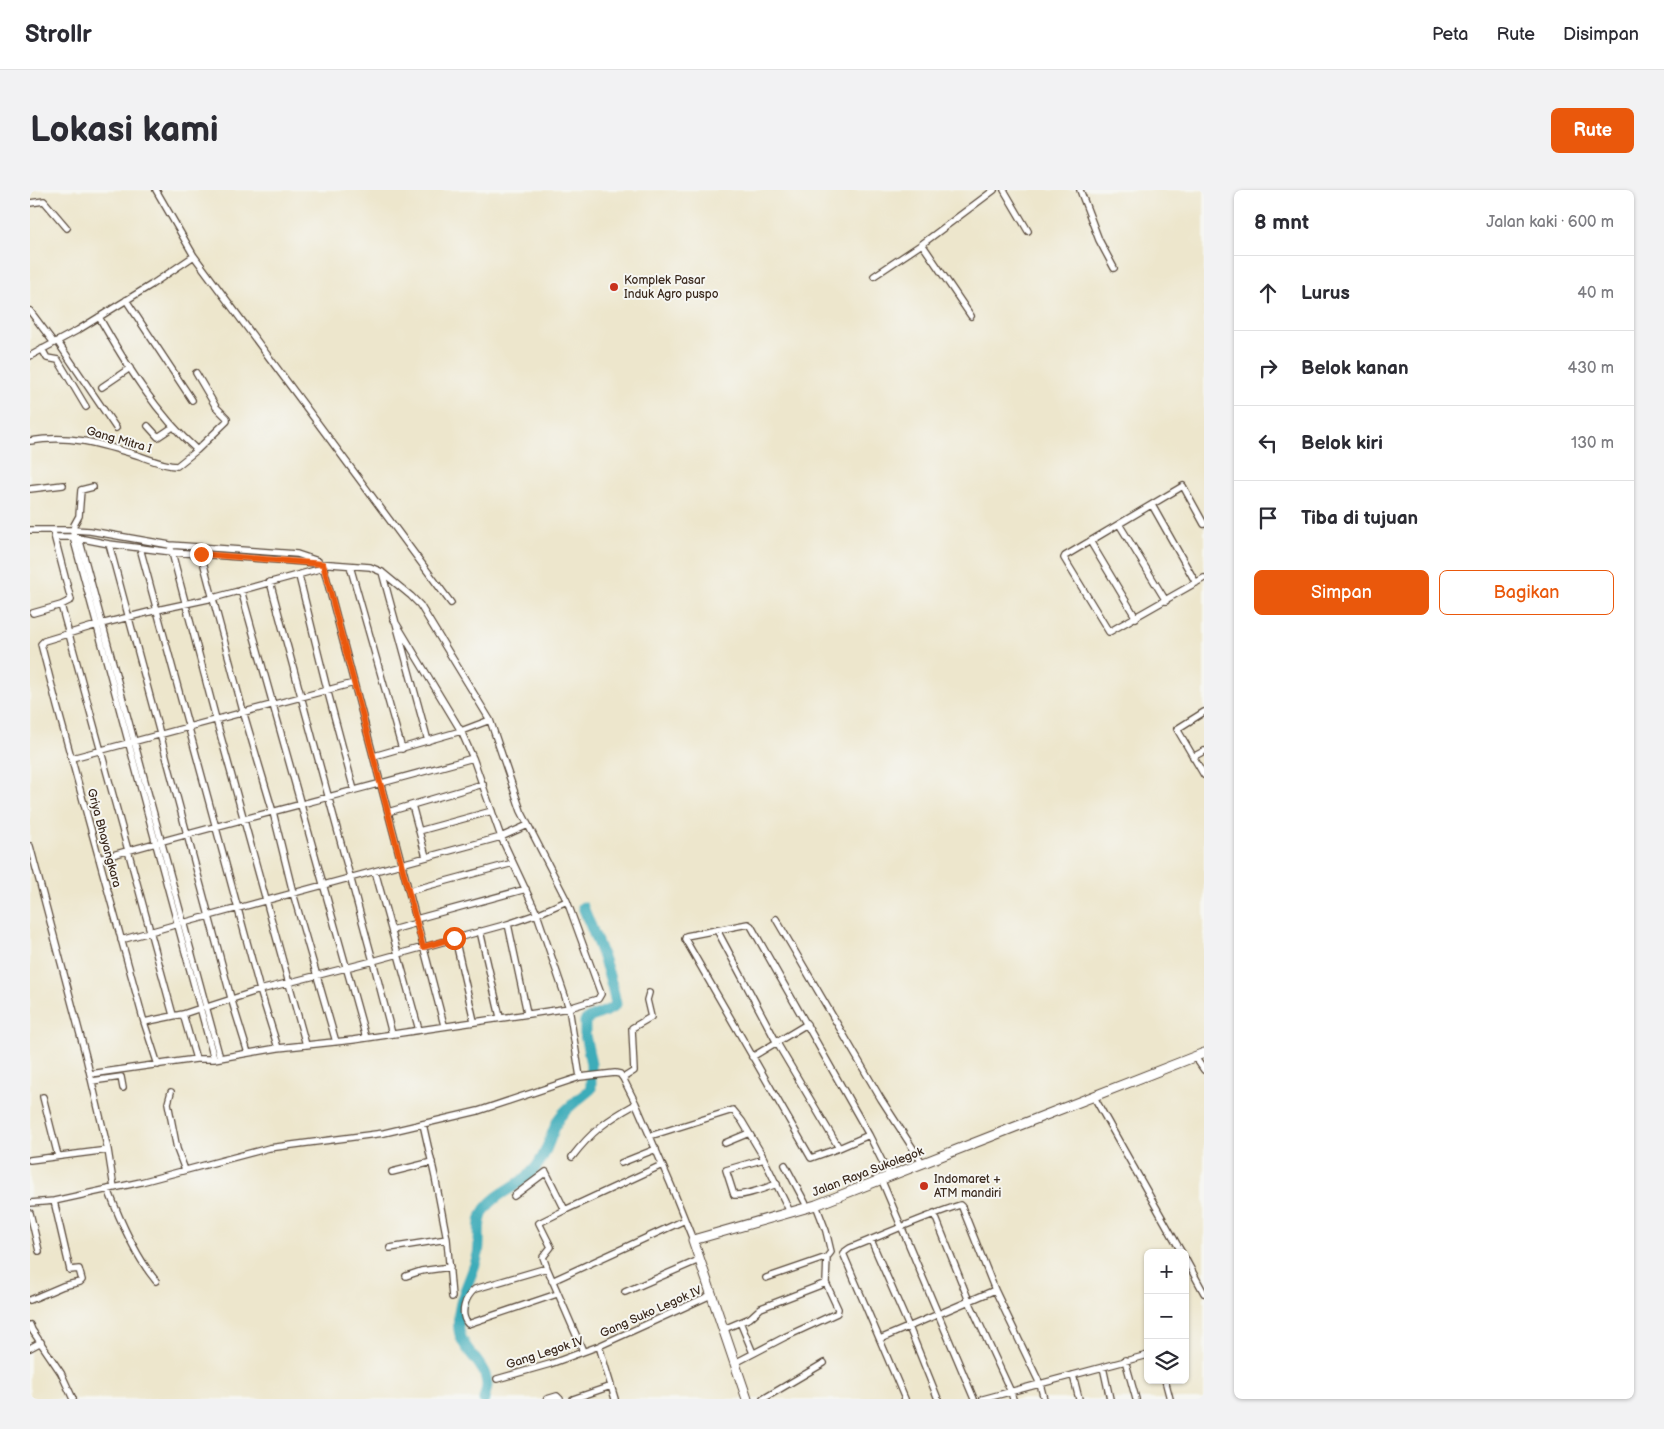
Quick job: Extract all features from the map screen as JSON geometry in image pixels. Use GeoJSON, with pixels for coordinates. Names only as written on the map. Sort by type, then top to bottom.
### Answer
{"type":"FeatureCollection","features":[{"type":"Feature","properties":{"kind":"street"},"geometry":{"type":"LineString","coordinates":[[156,190],[194,256],[451,603]]}},
{"type":"Feature","properties":{"kind":"street"},"geometry":{"type":"LineString","coordinates":[[874,276],[922,244],[994,190]]}},
{"type":"Feature","properties":{"kind":"street"},"geometry":{"type":"LineString","coordinates":[[1004,190],[1028,231]]}},
{"type":"Feature","properties":{"kind":"street"},"geometry":{"type":"LineString","coordinates":[[1080,190],[1099,240],[1114,268]]}},
{"type":"Feature","properties":{"kind":"street"},"geometry":{"type":"LineString","coordinates":[[30,203],[44,201],[67,228]]}},
{"type":"Feature","properties":{"kind":"street"},"geometry":{"type":"LineString","coordinates":[[922,244],[970,316]]}},
{"type":"Feature","properties":{"kind":"street"},"geometry":{"type":"LineString","coordinates":[[30,356],[99,317],[194,256]]}},
{"type":"Feature","properties":{"kind":"street"},"geometry":{"type":"LineString","coordinates":[[126,300],[192,400]]}},
{"type":"Feature","properties":{"kind":"street"},"geometry":{"type":"LineString","coordinates":[[30,311],[56,342],[116,428]]}},
{"type":"Feature","properties":{"kind":"street"},"geometry":{"type":"LineString","coordinates":[[99,317],[115,346],[173,427],[197,450],[226,423],[227,419],[216,407],[196,373]]}},
{"type":"Feature","properties":{"kind":"street"},"geometry":{"type":"LineString","coordinates":[[42,349],[47,358],[58,360],[86,406]]}},
{"type":"Feature","properties":{"kind":"street"},"geometry":{"type":"LineString","coordinates":[[102,386],[130,368]]}},
{"type":"Feature","properties":{"kind":"street"},"geometry":{"type":"LineString","coordinates":[[148,426],[158,437],[173,427]]}},
{"type":"Feature","properties":{"kind":"street","name":"Gang Mitra I"},"geometry":{"type":"LineString","coordinates":[[30,441],[50,438],[77,439],[93,442],[174,467],[197,450]]}},
{"type":"Feature","properties":{"kind":"street"},"geometry":{"type":"LineString","coordinates":[[30,488],[63,485]]}},
{"type":"Feature","properties":{"kind":"street"},"geometry":{"type":"LineString","coordinates":[[1204,524],[1183,486],[1064,558],[1108,632],[1136,618],[1204,578]]}},
{"type":"Feature","properties":{"kind":"street"},"geometry":{"type":"LineString","coordinates":[[92,487],[81,490],[80,516],[73,530],[217,1058]]}},
{"type":"Feature","properties":{"kind":"street"},"geometry":{"type":"LineString","coordinates":[[1152,505],[1196,583]]}},
{"type":"Feature","properties":{"kind":"street"},"geometry":{"type":"LineString","coordinates":[[1119,524],[1166,601]]}},
{"type":"Feature","properties":{"kind":"street"},"geometry":{"type":"LineString","coordinates":[[30,530],[73,530],[201,554],[370,567],[382,572],[420,605],[490,720],[528,825],[566,901],[601,994],[600,998],[569,1008],[366,1038],[278,1048],[217,1058],[196,1059],[91,1078]]}},
{"type":"Feature","properties":{"kind":"street"},"geometry":{"type":"LineString","coordinates":[[33,613],[69,602],[71,598],[53,530]]}},
{"type":"Feature","properties":{"kind":"street"},"geometry":{"type":"LineString","coordinates":[[54,537],[76,538],[140,548],[297,554],[323,564]]}},
{"type":"Feature","properties":{"kind":"street"},"geometry":{"type":"LineString","coordinates":[[1090,541],[1136,618]]}},
{"type":"Feature","properties":{"kind":"street"},"geometry":{"type":"LineString","coordinates":[[109,544],[159,734],[248,1054]]}},
{"type":"Feature","properties":{"kind":"street"},"geometry":{"type":"LineString","coordinates":[[140,548],[260,990],[278,1048]]}},
{"type":"Feature","properties":{"kind":"street"},"geometry":{"type":"LineString","coordinates":[[171,548],[306,1045]]}},
{"type":"Feature","properties":{"kind":"street"},"geometry":{"type":"LineString","coordinates":[[201,554],[243,711],[273,812],[293,894],[336,1042]]}},
{"type":"Feature","properties":{"kind":"street"},"geometry":{"type":"LineString","coordinates":[[68,633],[299,576],[323,564]]}},
{"type":"Feature","properties":{"kind":"street"},"geometry":{"type":"LineString","coordinates":[[323,564],[444,1025]]}},
{"type":"Feature","properties":{"kind":"street"},"geometry":{"type":"LineString","coordinates":[[350,566],[402,749]]}},
{"type":"Feature","properties":{"kind":"street"},"geometry":{"type":"LineString","coordinates":[[382,572],[428,741]]}},
{"type":"Feature","properties":{"kind":"street"},"geometry":{"type":"LineString","coordinates":[[299,576],[326,689],[354,790]]}},
{"type":"Feature","properties":{"kind":"street"},"geometry":{"type":"LineString","coordinates":[[270,582],[392,1034]]}},
{"type":"Feature","properties":{"kind":"street"},"geometry":{"type":"LineString","coordinates":[[241,590],[366,1038]]}},
{"type":"Feature","properties":{"kind":"street","name":"Griya Bhayangkara"},"geometry":{"type":"LineString","coordinates":[[61,605],[173,1015]]}},
{"type":"Feature","properties":{"kind":"street"},"geometry":{"type":"LineString","coordinates":[[394,618],[461,731],[473,758],[501,837],[537,914],[569,1008],[580,1077]]}},
{"type":"Feature","properties":{"kind":"street","name":"Griya Bhayangkara"},"geometry":{"type":"LineString","coordinates":[[68,633],[44,641],[41,646],[121,940],[158,1065]]}},
{"type":"Feature","properties":{"kind":"street"},"geometry":{"type":"LineString","coordinates":[[72,758],[354,683]]}},
{"type":"Feature","properties":{"kind":"street"},"geometry":{"type":"LineString","coordinates":[[1204,712],[1177,729],[1204,775]]}},
{"type":"Feature","properties":{"kind":"street"},"geometry":{"type":"LineString","coordinates":[[374,756],[461,731],[490,720]]}},
{"type":"Feature","properties":{"kind":"street"},"geometry":{"type":"LineString","coordinates":[[1193,757],[1204,751]]}},
{"type":"Feature","properties":{"kind":"street"},"geometry":{"type":"LineString","coordinates":[[99,859],[473,758]]}},
{"type":"Feature","properties":{"kind":"street"},"geometry":{"type":"LineString","coordinates":[[388,812],[482,784]]}},
{"type":"Feature","properties":{"kind":"street"},"geometry":{"type":"LineString","coordinates":[[412,805],[426,857]]}},
{"type":"Feature","properties":{"kind":"street"},"geometry":{"type":"LineString","coordinates":[[419,831],[492,811]]}},
{"type":"Feature","properties":{"kind":"street"},"geometry":{"type":"LineString","coordinates":[[121,940],[501,837],[528,825]]}},
{"type":"Feature","properties":{"kind":"street"},"geometry":{"type":"LineString","coordinates":[[30,846],[91,1078],[108,1150],[111,1189],[122,1221],[145,1268],[156,1281]]}},
{"type":"Feature","properties":{"kind":"street"},"geometry":{"type":"LineString","coordinates":[[409,891],[513,863]]}},
{"type":"Feature","properties":{"kind":"street"},"geometry":{"type":"LineString","coordinates":[[375,871],[419,1030]]}},
{"type":"Feature","properties":{"kind":"street"},"geometry":{"type":"LineString","coordinates":[[392,930],[416,921],[526,889]]}},
{"type":"Feature","properties":{"kind":"street"},"geometry":{"type":"LineString","coordinates":[[144,1022],[183,1014],[231,998],[508,924],[566,901]]}},
{"type":"Feature","properties":{"kind":"street"},"geometry":{"type":"LineString","coordinates":[[776,919],[881,1099],[924,1164]]}},
{"type":"Feature","properties":{"kind":"street"},"geometry":{"type":"LineString","coordinates":[[508,924],[527,1013]]}},
{"type":"Feature","properties":{"kind":"street"},"geometry":{"type":"LineString","coordinates":[[869,1135],[811,1158],[685,939],[686,936],[748,924],[751,926],[869,1135],[886,1179],[901,1227],[974,1399]]}},
{"type":"Feature","properties":{"kind":"street"},"geometry":{"type":"LineString","coordinates":[[717,930],[777,1043],[839,1148]]}},
{"type":"Feature","properties":{"kind":"street"},"geometry":{"type":"LineString","coordinates":[[480,931],[500,1017]]}},
{"type":"Feature","properties":{"kind":"street"},"geometry":{"type":"LineString","coordinates":[[454,938],[474,1021]]}},
{"type":"Feature","properties":{"kind":"street"},"geometry":{"type":"LineString","coordinates":[[623,1078],[634,1071],[632,1028],[651,1017],[647,1000],[649,993]]}},
{"type":"Feature","properties":{"kind":"street"},"geometry":{"type":"LineString","coordinates":[[183,1014],[196,1059]]}},
{"type":"Feature","properties":{"kind":"street"},"geometry":{"type":"LineString","coordinates":[[752,1057],[807,1024]]}},
{"type":"Feature","properties":{"kind":"street"},"geometry":{"type":"LineString","coordinates":[[1200,1055],[1204,1070]]}},
{"type":"Feature","properties":{"kind":"street","name":"Jalan Raya Sukolegok"},"geometry":{"type":"LineString","coordinates":[[693,1240],[812,1206],[886,1179],[1200,1055]]}},
{"type":"Feature","properties":{"kind":"street"},"geometry":{"type":"LineString","coordinates":[[30,1203],[54,1201],[111,1189],[269,1148],[384,1133],[478,1111],[580,1077],[620,1074],[656,1149],[693,1240],[747,1399]]}},
{"type":"Feature","properties":{"kind":"street"},"geometry":{"type":"LineString","coordinates":[[91,1078],[121,1077],[124,1088]]}},
{"type":"Feature","properties":{"kind":"street"},"geometry":{"type":"LineString","coordinates":[[171,1092],[168,1103],[177,1149],[185,1170]]}},
{"type":"Feature","properties":{"kind":"street"},"geometry":{"type":"LineString","coordinates":[[43,1097],[58,1156]]}},
{"type":"Feature","properties":{"kind":"street"},"geometry":{"type":"LineString","coordinates":[[1094,1097],[1180,1249]]}},
{"type":"Feature","properties":{"kind":"street"},"geometry":{"type":"LineString","coordinates":[[572,1157],[583,1143],[605,1122],[636,1104]]}},
{"type":"Feature","properties":{"kind":"street"},"geometry":{"type":"LineString","coordinates":[[650,1136],[731,1109],[749,1133],[764,1159],[790,1212]]}},
{"type":"Feature","properties":{"kind":"street"},"geometry":{"type":"LineString","coordinates":[[423,1124],[447,1239],[452,1297]]}},
{"type":"Feature","properties":{"kind":"street"},"geometry":{"type":"LineString","coordinates":[[725,1142],[749,1133]]}},
{"type":"Feature","properties":{"kind":"street"},"geometry":{"type":"LineString","coordinates":[[620,1163],[656,1149]]}},
{"type":"Feature","properties":{"kind":"street"},"geometry":{"type":"LineString","coordinates":[[30,1160],[108,1150]]}},
{"type":"Feature","properties":{"kind":"street"},"geometry":{"type":"LineString","coordinates":[[764,1159],[726,1170],[734,1194],[736,1196],[777,1184]]}},
{"type":"Feature","properties":{"kind":"street"},"geometry":{"type":"LineString","coordinates":[[392,1172],[432,1162]]}},
{"type":"Feature","properties":{"kind":"street"},"geometry":{"type":"LineString","coordinates":[[583,1351],[547,1268],[544,1256],[548,1253],[551,1246],[539,1222],[662,1165]]}},
{"type":"Feature","properties":{"kind":"street"},"geometry":{"type":"LineString","coordinates":[[766,1278],[827,1257],[831,1252],[830,1245],[812,1206],[785,1165]]}},
{"type":"Feature","properties":{"kind":"street"},"geometry":{"type":"LineString","coordinates":[[514,1196],[546,1172],[565,1210]]}},
{"type":"Feature","properties":{"kind":"street"},"geometry":{"type":"LineString","coordinates":[[30,1300],[82,1280],[80,1270],[70,1270],[54,1201]]}},
{"type":"Feature","properties":{"kind":"street"},"geometry":{"type":"LineString","coordinates":[[905,1399],[843,1254],[844,1251],[901,1227],[960,1205],[995,1290],[1040,1384],[1044,1399]]}},
{"type":"Feature","properties":{"kind":"street"},"geometry":{"type":"LineString","coordinates":[[30,1213],[39,1251]]}},
{"type":"Feature","properties":{"kind":"street"},"geometry":{"type":"LineString","coordinates":[[934,1214],[969,1301],[1013,1399]]}},
{"type":"Feature","properties":{"kind":"street"},"geometry":{"type":"LineString","coordinates":[[552,1281],[685,1220]]}},
{"type":"Feature","properties":{"kind":"street"},"geometry":{"type":"LineString","coordinates":[[390,1248],[447,1239]]}},
{"type":"Feature","properties":{"kind":"street"},"geometry":{"type":"LineString","coordinates":[[871,1240],[938,1399]]}},
{"type":"Feature","properties":{"kind":"street"},"geometry":{"type":"LineString","coordinates":[[734,1363],[836,1315],[838,1309],[826,1283],[827,1257]]}},
{"type":"Feature","properties":{"kind":"street"},"geometry":{"type":"LineString","coordinates":[[626,1292],[699,1260]]}},
{"type":"Feature","properties":{"kind":"street"},"geometry":{"type":"LineString","coordinates":[[1189,1266],[1204,1294]]}},
{"type":"Feature","properties":{"kind":"street"},"geometry":{"type":"LineString","coordinates":[[406,1276],[421,1271],[450,1267]]}},
{"type":"Feature","properties":{"kind":"street"},"geometry":{"type":"LineString","coordinates":[[547,1268],[475,1289],[467,1297],[463,1314],[465,1322],[468,1324],[557,1294]]}},
{"type":"Feature","properties":{"kind":"street"},"geometry":{"type":"LineString","coordinates":[[724,1329],[750,1318],[761,1308],[826,1283]]}},
{"type":"Feature","properties":{"kind":"street"},"geometry":{"type":"LineString","coordinates":[[880,1339],[995,1290]]}},
{"type":"Feature","properties":{"kind":"street","name":"Gang Suko Legok IV"},"geometry":{"type":"LineString","coordinates":[[599,1346],[711,1295]]}},
{"type":"Feature","properties":{"kind":"street"},"geometry":{"type":"LineString","coordinates":[[740,1322],[753,1353]]}},
{"type":"Feature","properties":{"kind":"street"},"geometry":{"type":"LineString","coordinates":[[30,1325],[61,1373],[73,1399]]}},
{"type":"Feature","properties":{"kind":"street"},"geometry":{"type":"LineString","coordinates":[[30,1348],[41,1342]]}},
{"type":"Feature","properties":{"kind":"street"},"geometry":{"type":"LineString","coordinates":[[599,1346],[616,1399]]}},
{"type":"Feature","properties":{"kind":"street","name":"Gang Legok IV"},"geometry":{"type":"LineString","coordinates":[[497,1379],[550,1364],[599,1346]]}},
{"type":"Feature","properties":{"kind":"street"},"geometry":{"type":"LineString","coordinates":[[983,1399],[1144,1356]]}},
{"type":"Feature","properties":{"kind":"street"},"geometry":{"type":"LineString","coordinates":[[1125,1360],[1136,1399]]}},
{"type":"Feature","properties":{"kind":"street"},"geometry":{"type":"LineString","coordinates":[[763,1399],[824,1363]]}},
{"type":"Feature","properties":{"kind":"street"},"geometry":{"type":"LineString","coordinates":[[1103,1367],[1110,1399]]}},
{"type":"Feature","properties":{"kind":"street"},"geometry":{"type":"LineString","coordinates":[[1073,1375],[1079,1399]]}},
{"type":"Feature","properties":{"kind":"street"},"geometry":{"type":"LineString","coordinates":[[1166,1384],[1170,1399]]}},
{"type":"Feature","properties":{"kind":"street"},"geometry":{"type":"LineString","coordinates":[[573,1399],[611,1386]]}},
{"type":"Feature","properties":{"kind":"street"},"geometry":{"type":"LineString","coordinates":[[547,1399],[557,1396],[560,1399]]}},
{"type":"Feature","properties":{"kind":"waterway"},"geometry":{"type":"LineString","coordinates":[[484,1399],[487,1386],[486,1377],[464,1344],[458,1320],[459,1310],[478,1254],[482,1214],[490,1203],[530,1174],[544,1155],[558,1120],[569,1107],[591,1089],[591,1064],[585,1035],[585,1021],[609,1010],[616,1004],[598,943],[583,907]]}},
{"type":"Feature","properties":{"kind":"place","name":"Komplek Pasar Induk Agro puspo"},"geometry":{"type":"Point","coordinates":[614,287]}},
{"type":"Feature","properties":{"kind":"place","name":"Indomaret + ATM mandiri"},"geometry":{"type":"Point","coordinates":[924,1186]}},
{"type":"Feature","properties":{"kind":"route"},"geometry":{"type":"LineString","coordinates":[[201,554],[323,564],[423,947],[454,938]]}}]}
